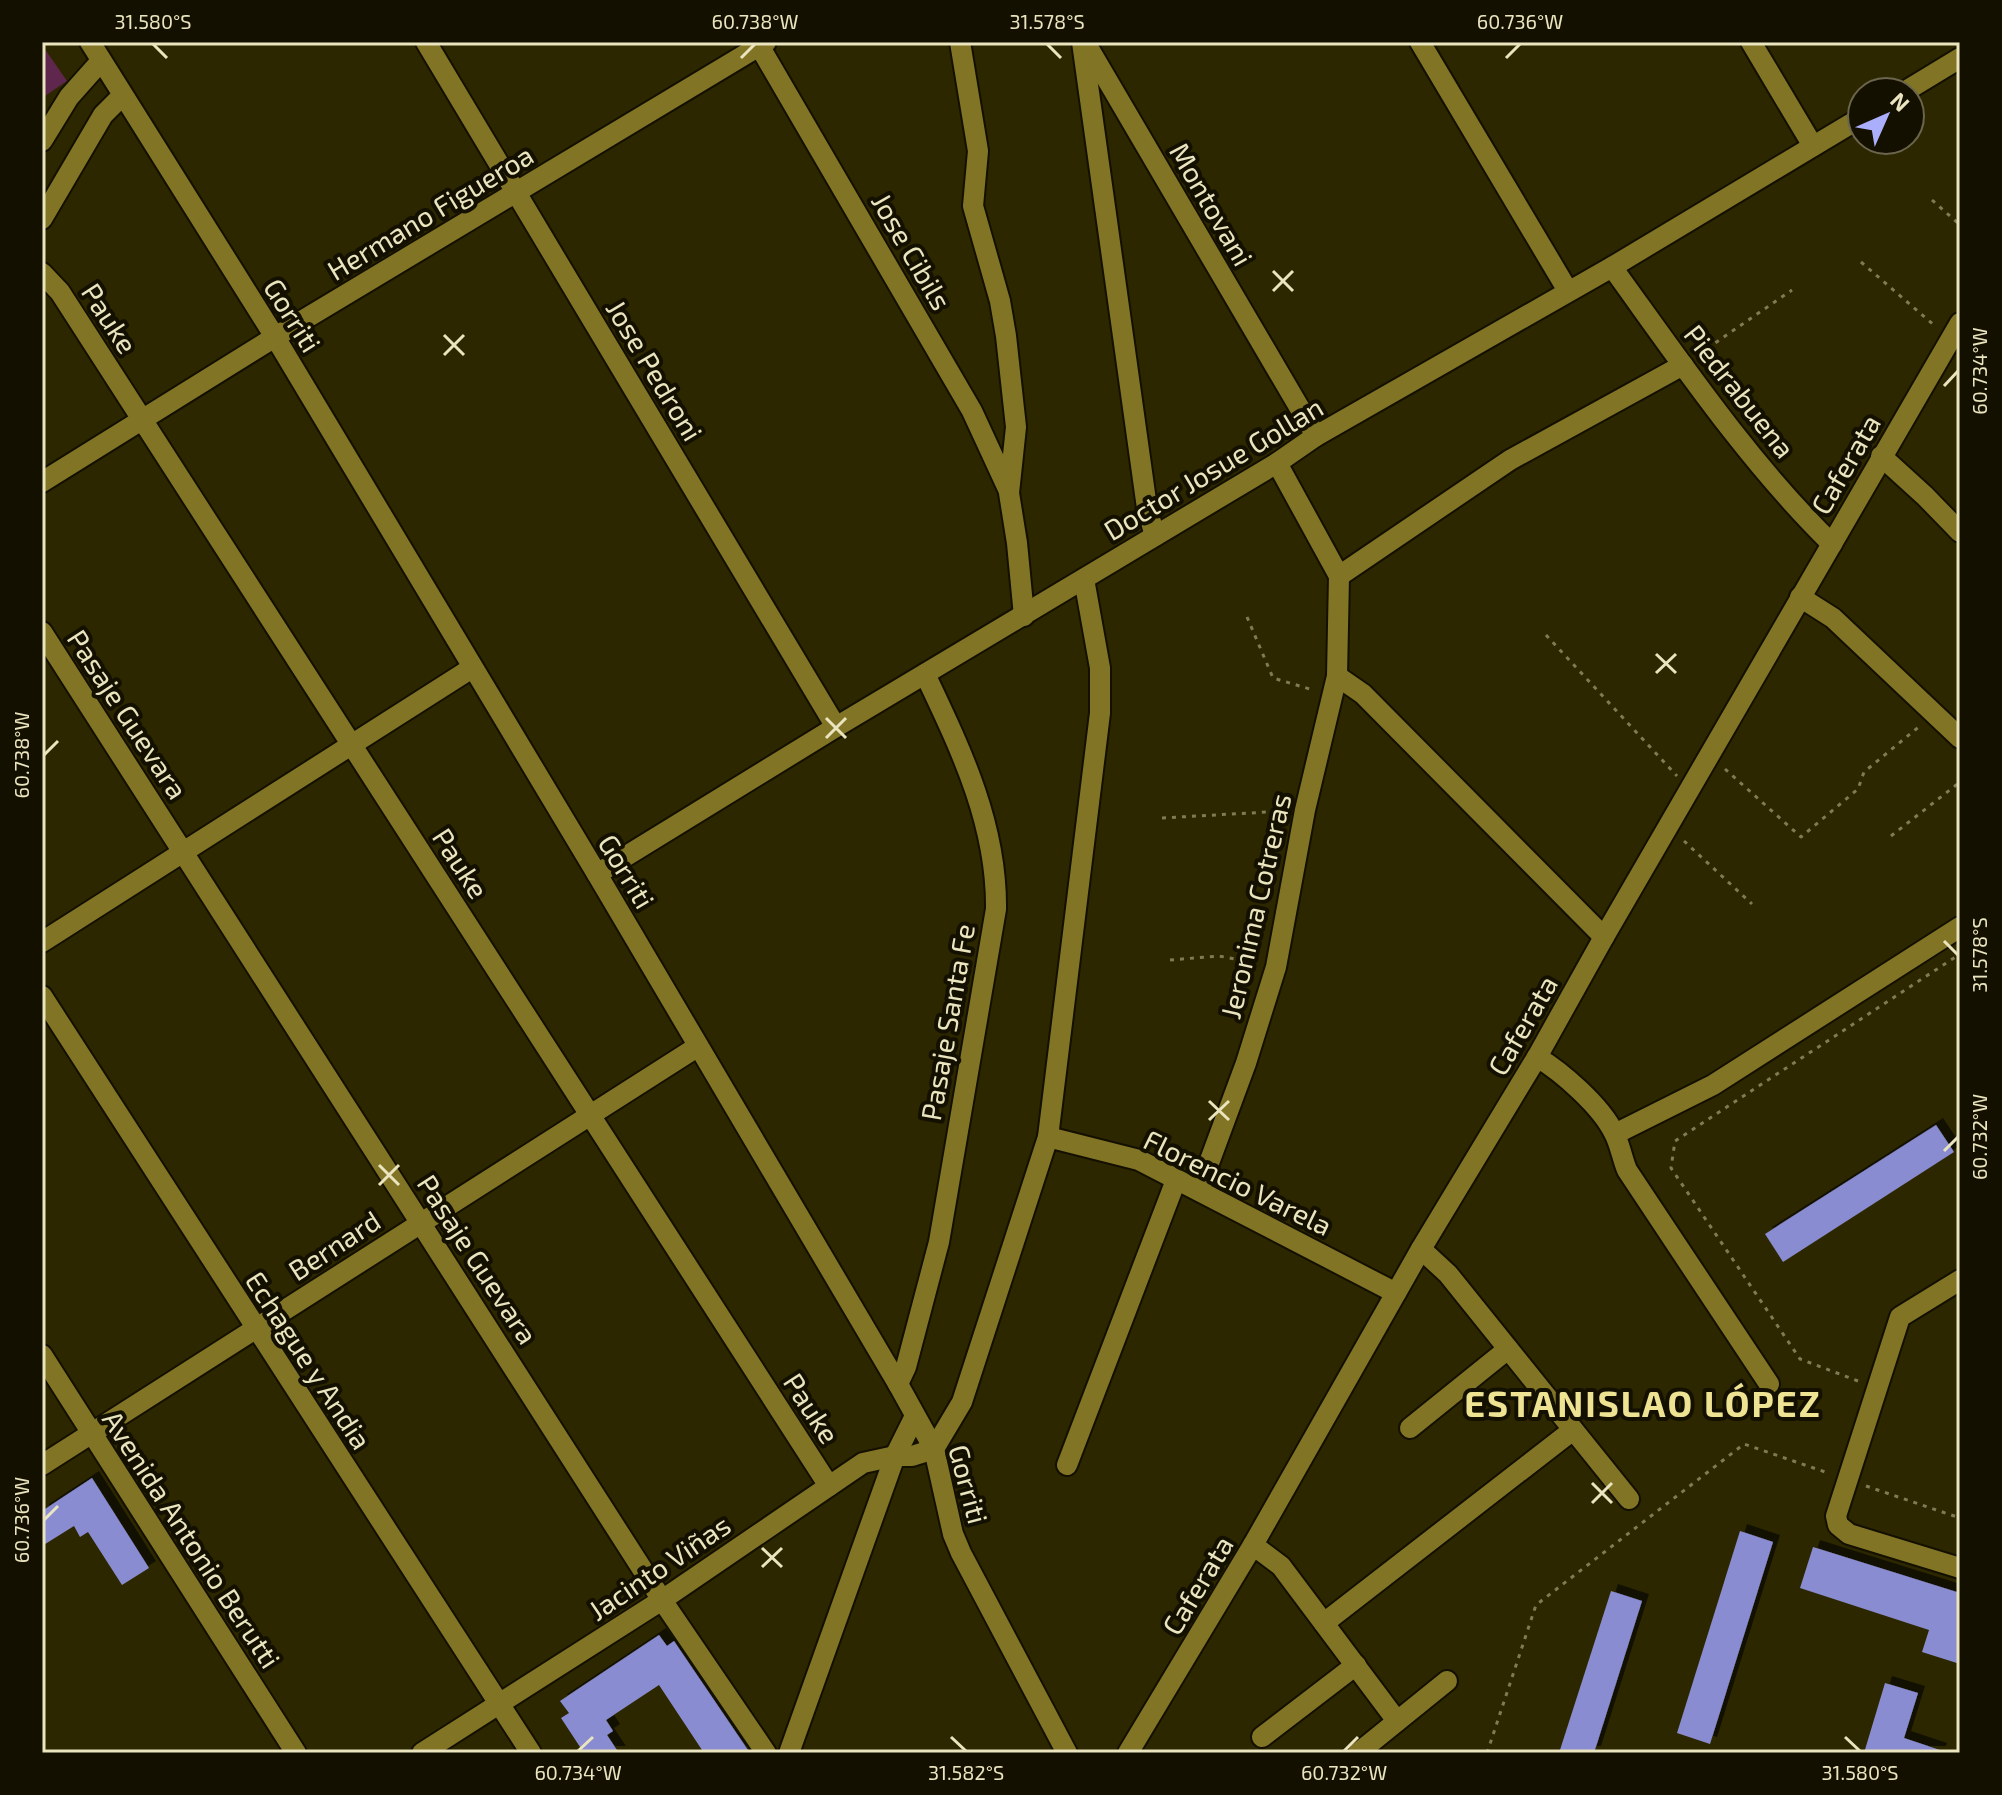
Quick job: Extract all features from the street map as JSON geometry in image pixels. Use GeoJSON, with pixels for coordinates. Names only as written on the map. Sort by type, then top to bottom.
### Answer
{"type":"FeatureCollection","features":[{"type":"Feature","properties":{"kind":"street","name":"Gorriti"},"geometry":{"type":"LineString","coordinates":[[90,42],[275,337],[898,1384],[934,1449],[953,1534],[961,1553],[1067,1753]]}},
{"type":"Feature","properties":{"kind":"street","name":"Jose Pedroni"},"geometry":{"type":"LineString","coordinates":[[426,42],[836,727]]}},
{"type":"Feature","properties":{"kind":"street"},"geometry":{"type":"LineString","coordinates":[[960,42],[978,151],[973,206],[1000,301],[1006,336],[1016,427],[1009,493],[1024,616]]}},
{"type":"Feature","properties":{"kind":"street"},"geometry":{"type":"LineString","coordinates":[[1084,42],[1147,508],[1155,536]]}},
{"type":"Feature","properties":{"kind":"street","name":"Montovani"},"geometry":{"type":"LineString","coordinates":[[1084,42],[1316,436]]}},
{"type":"Feature","properties":{"kind":"street"},"geometry":{"type":"LineString","coordinates":[[1420,42],[1568,291]]}},
{"type":"Feature","properties":{"kind":"street"},"geometry":{"type":"LineString","coordinates":[[1751,42],[1813,146]]}},
{"type":"Feature","properties":{"kind":"street","name":"Hermano Figueroa"},"geometry":{"type":"LineString","coordinates":[[42,482],[761,43]]}},
{"type":"Feature","properties":{"kind":"street","name":"Jose Cibils"},"geometry":{"type":"LineString","coordinates":[[761,43],[972,411],[1009,493]]}},
{"type":"Feature","properties":{"kind":"street"},"geometry":{"type":"LineString","coordinates":[[1926,79],[1960,58]]}},
{"type":"Feature","properties":{"kind":"street"},"geometry":{"type":"LineString","coordinates":[[42,141],[69,97],[101,61]]}},
{"type":"Feature","properties":{"kind":"street"},"geometry":{"type":"LineString","coordinates":[[42,219],[103,115],[122,96]]}},
{"type":"Feature","properties":{"kind":"street","name":"Doctor Josue Gollan"},"geometry":{"type":"LineString","coordinates":[[597,874],[1277,463],[1316,436],[1612,267],[1846,126]]}},
{"type":"Feature","properties":{"kind":"street","name":"Piedrabuena"},"geometry":{"type":"LineString","coordinates":[[1612,267],[1683,365],[1796,509],[1832,544]]}},
{"type":"Feature","properties":{"kind":"street","name":"Pauke"},"geometry":{"type":"LineString","coordinates":[[42,273],[60,292],[829,1486]]}},
{"type":"Feature","properties":{"kind":"street","name":"Caferata"},"geometry":{"type":"LineString","coordinates":[[1128,1753],[1253,1545],[1421,1249],[1537,1057],[1955,331]]}},
{"type":"Feature","properties":{"kind":"street"},"geometry":{"type":"LineString","coordinates":[[1339,576],[1510,460],[1683,365]]}},
{"type":"Feature","properties":{"kind":"street"},"geometry":{"type":"LineString","coordinates":[[1881,456],[1960,532]]}},
{"type":"Feature","properties":{"kind":"street"},"geometry":{"type":"LineString","coordinates":[[1277,463],[1339,576],[1334,686],[1363,694],[1604,937]]}},
{"type":"Feature","properties":{"kind":"street"},"geometry":{"type":"LineString","coordinates":[[934,1449],[962,1402],[1048,1137],[1100,713],[1100,668],[1084,579]]}},
{"type":"Feature","properties":{"kind":"street"},"geometry":{"type":"LineString","coordinates":[[1800,597],[1833,618],[1960,738]]}},
{"type":"Feature","properties":{"kind":"street","name":"Pasaje Guevara"},"geometry":{"type":"LineString","coordinates":[[42,632],[662,1600],[766,1753]]}},
{"type":"Feature","properties":{"kind":"street"},"geometry":{"type":"LineString","coordinates":[[42,942],[472,668]]}},
{"type":"Feature","properties":{"kind":"street","name":"Pasaje Santa Fe"},"geometry":{"type":"LineString","coordinates":[[898,1384],[906,1367],[939,1242],[996,909],[996,883],[978,795],[958,743],[925,674]]}},
{"type":"Feature","properties":{"kind":"street","name":"Jeronima Cotreras"},"geometry":{"type":"LineString","coordinates":[[1199,1190],[1246,1063],[1276,967],[1305,810],[1334,686]]}},
{"type":"Feature","properties":{"kind":"street"},"geometry":{"type":"LineString","coordinates":[[1615,1134],[1713,1085],[1960,927]]}},
{"type":"Feature","properties":{"kind":"street","name":"Echague y Andia"},"geometry":{"type":"LineString","coordinates":[[42,996],[531,1753]]}},
{"type":"Feature","properties":{"kind":"street","name":"Bernard"},"geometry":{"type":"LineString","coordinates":[[42,1465],[697,1047]]}},
{"type":"Feature","properties":{"kind":"street"},"geometry":{"type":"LineString","coordinates":[[1537,1057],[1561,1071],[1615,1134],[1627,1170],[1769,1384]]}},
{"type":"Feature","properties":{"kind":"street","name":"Florencio Varela"},"geometry":{"type":"LineString","coordinates":[[1048,1137],[1139,1160],[1396,1293]]}},
{"type":"Feature","properties":{"kind":"street"},"geometry":{"type":"LineString","coordinates":[[1067,1465],[1176,1180]]}},
{"type":"Feature","properties":{"kind":"street"},"geometry":{"type":"LineString","coordinates":[[1421,1249],[1448,1274],[1629,1499]]}},
{"type":"Feature","properties":{"kind":"street"},"geometry":{"type":"LineString","coordinates":[[1960,1280],[1900,1317],[1836,1516],[1838,1525],[1849,1534],[1960,1568]]}},
{"type":"Feature","properties":{"kind":"street"},"geometry":{"type":"LineString","coordinates":[[1410,1428],[1508,1349]]}},
{"type":"Feature","properties":{"kind":"street","name":"Avenida Antonio Berutti"},"geometry":{"type":"LineString","coordinates":[[42,1355],[296,1753]]}},
{"type":"Feature","properties":{"kind":"street"},"geometry":{"type":"LineString","coordinates":[[789,1753],[895,1456],[915,1416]]}},
{"type":"Feature","properties":{"kind":"street"},"geometry":{"type":"LineString","coordinates":[[1324,1623],[1573,1430]]}},
{"type":"Feature","properties":{"kind":"street","name":"Jacinto Viñas"},"geometry":{"type":"LineString","coordinates":[[422,1753],[662,1600],[863,1463],[895,1456],[912,1456],[934,1449]]}},
{"type":"Feature","properties":{"kind":"street"},"geometry":{"type":"LineString","coordinates":[[1253,1545],[1281,1566],[1397,1721]]}},
{"type":"Feature","properties":{"kind":"street"},"geometry":{"type":"LineString","coordinates":[[1262,1737],[1356,1665]]}},
{"type":"Feature","properties":{"kind":"street"},"geometry":{"type":"LineString","coordinates":[[1358,1753],[1447,1681]]}},
{"type":"Feature","properties":{"kind":"path"},"geometry":{"type":"LineString","coordinates":[[1932,200],[1960,225]]}},
{"type":"Feature","properties":{"kind":"path"},"geometry":{"type":"LineString","coordinates":[[1861,262],[1955,331]]}},
{"type":"Feature","properties":{"kind":"path"},"geometry":{"type":"LineString","coordinates":[[1683,365],[1792,290]]}},
{"type":"Feature","properties":{"kind":"path"},"geometry":{"type":"LineString","coordinates":[[1247,617],[1273,678],[1334,686]]}},
{"type":"Feature","properties":{"kind":"path"},"geometry":{"type":"LineString","coordinates":[[1546,635],[1690,790]]}},
{"type":"Feature","properties":{"kind":"path"},"geometry":{"type":"LineString","coordinates":[[1711,756],[1801,837],[1858,789],[1864,772],[1936,713]]}},
{"type":"Feature","properties":{"kind":"path"},"geometry":{"type":"LineString","coordinates":[[1891,836],[1960,782]]}},
{"type":"Feature","properties":{"kind":"path"},"geometry":{"type":"LineString","coordinates":[[1162,818],[1305,810]]}},
{"type":"Feature","properties":{"kind":"path"},"geometry":{"type":"LineString","coordinates":[[1668,827],[1752,904]]}},
{"type":"Feature","properties":{"kind":"path"},"geometry":{"type":"LineString","coordinates":[[1877,1388],[1800,1359],[1671,1168],[1675,1141],[1960,954]]}},
{"type":"Feature","properties":{"kind":"path"},"geometry":{"type":"LineString","coordinates":[[1170,960],[1219,956],[1276,967]]}},
{"type":"Feature","properties":{"kind":"path"},"geometry":{"type":"LineString","coordinates":[[1487,1753],[1536,1605],[1744,1444],[1960,1518]]}},
{"type":"Feature","properties":{"kind":"shaded area"},"geometry":{"type":"Polygon","coordinates":[[[42,45],[67,81],[42,98],[42,45]]]}},
{"type":"Feature","properties":{"kind":"building"},"geometry":{"type":"Polygon","coordinates":[[[1936,1125],[1954,1152],[1783,1262],[1765,1234],[1936,1125]]]}},
{"type":"Feature","properties":{"kind":"building"},"geometry":{"type":"Polygon","coordinates":[[[92,1478],[149,1568],[122,1585],[88,1532],[80,1537],[74,1526],[42,1546],[42,1511],[92,1478]]]}},
{"type":"Feature","properties":{"kind":"building"},"geometry":{"type":"Polygon","coordinates":[[[1740,1531],[1773,1542],[1710,1744],[1677,1733],[1740,1531]]]}},
{"type":"Feature","properties":{"kind":"building"},"geometry":{"type":"Polygon","coordinates":[[[1813,1547],[1960,1593],[1960,1664],[1922,1652],[1929,1630],[1800,1588],[1813,1547]]]}},
{"type":"Feature","properties":{"kind":"building"},"geometry":{"type":"Polygon","coordinates":[[[1611,1591],[1642,1601],[1594,1753],[1559,1753],[1611,1591]]]}},
{"type":"Feature","properties":{"kind":"building"},"geometry":{"type":"Polygon","coordinates":[[[659,1635],[667,1646],[674,1641],[750,1753],[704,1753],[659,1685],[606,1720],[613,1731],[607,1735],[619,1753],[584,1753],[561,1718],[569,1713],[560,1701],[659,1635]]]}},
{"type":"Feature","properties":{"kind":"building"},"geometry":{"type":"Polygon","coordinates":[[[1885,1683],[1918,1693],[1904,1738],[1940,1750],[1939,1753],[1864,1753],[1885,1683]]]}},
{"type":"Feature","properties":{"kind":"district","name":"ESTANISLAO LÓPEZ"},"geometry":{"type":"Point","coordinates":[1643,1402]}}]}
